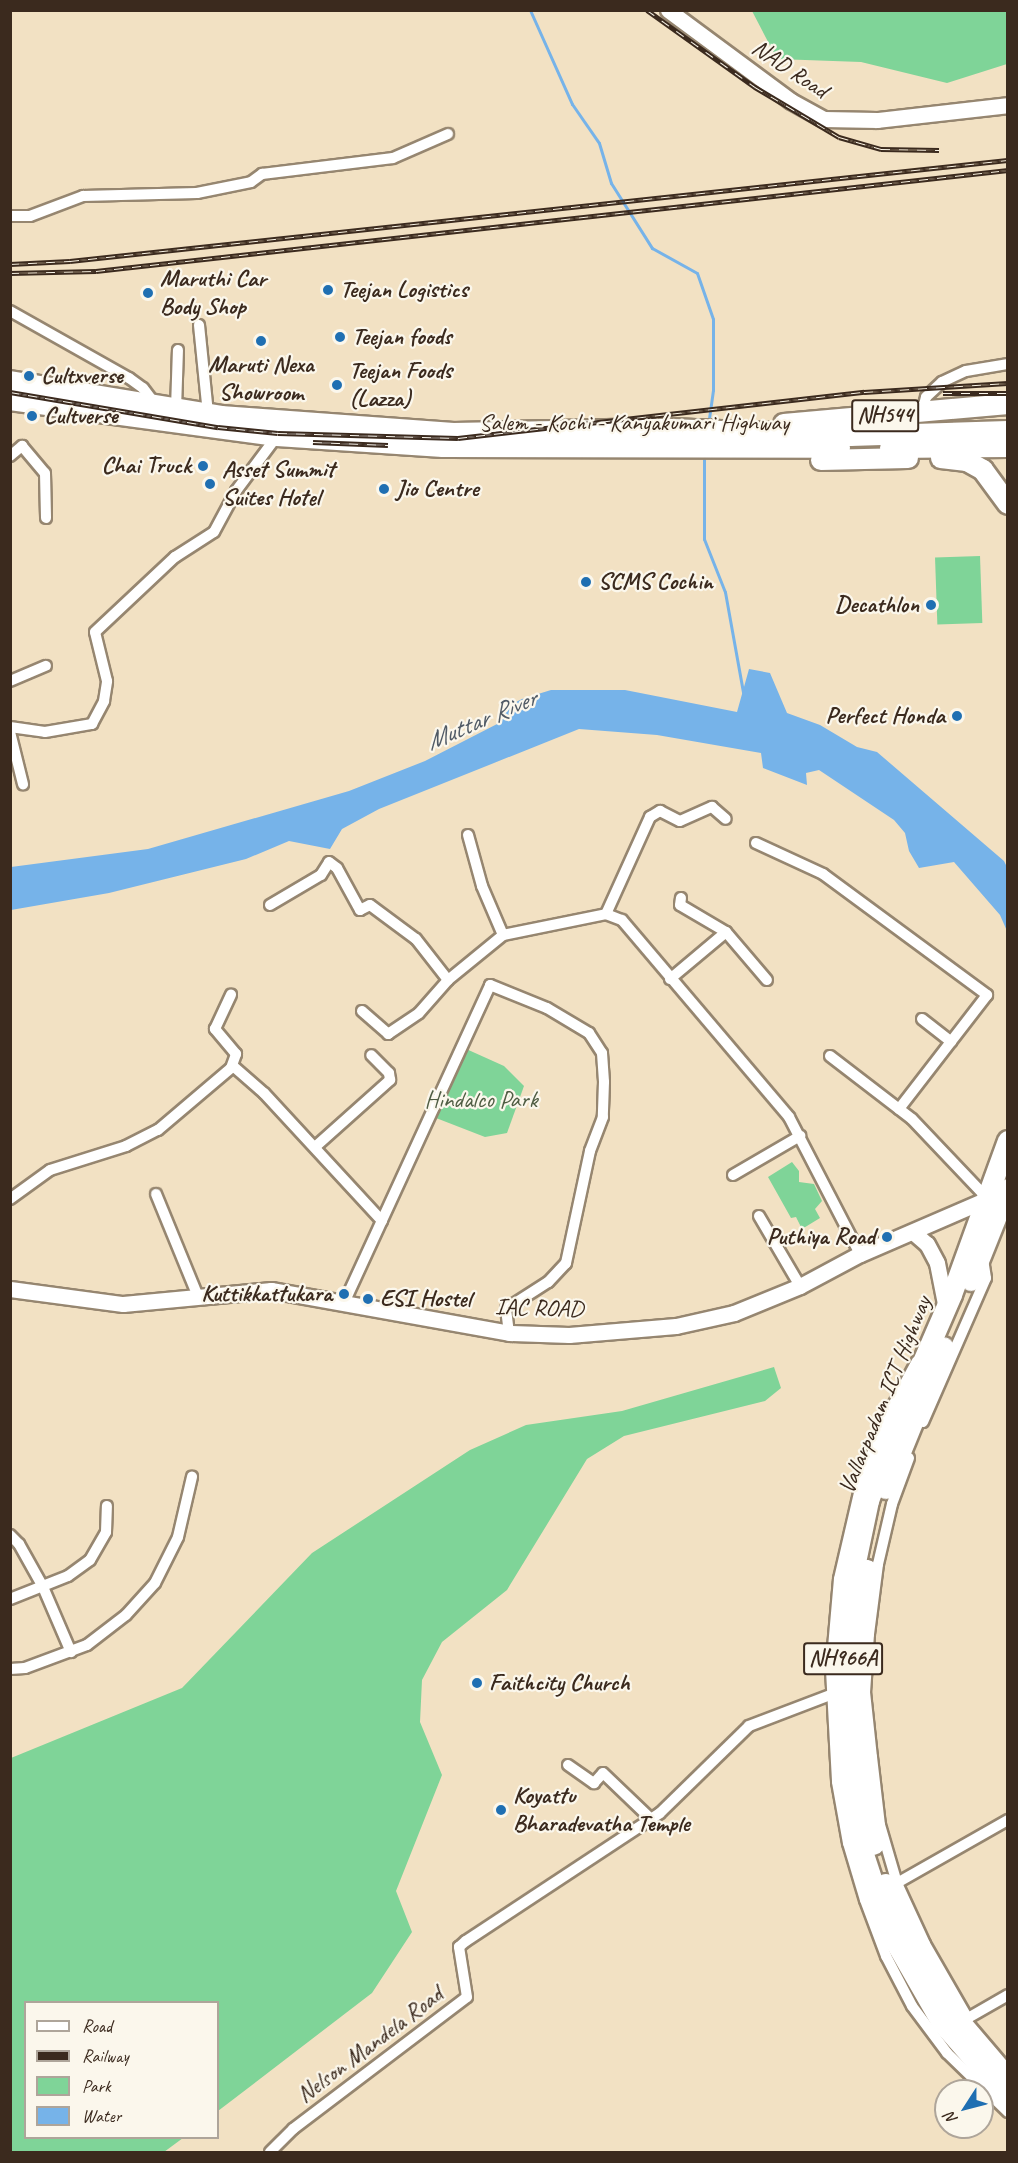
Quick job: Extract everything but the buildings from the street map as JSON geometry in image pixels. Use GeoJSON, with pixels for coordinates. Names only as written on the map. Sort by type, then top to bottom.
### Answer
{"type":"FeatureCollection","features":[{"type":"Feature","properties":{"kind":"highway","name":"Salem - Kochi - Kanyakumari Highway"},"geometry":{"type":"LineString","coordinates":[[10,381],[208,414],[453,433],[670,429],[796,449],[1008,447]]}},
{"type":"Feature","properties":{"kind":"highway","name":"Salem - Kochi - Kanyakumari Highway"},"geometry":{"type":"LineString","coordinates":[[10,400],[277,436],[443,447],[671,449],[765,433],[850,436],[1008,431]]}},
{"type":"Feature","properties":{"kind":"highway","name":"NH544"},"geometry":{"type":"LineString","coordinates":[[765,433],[788,422],[1008,404]]}},
{"type":"Feature","properties":{"kind":"highway"},"geometry":{"type":"LineString","coordinates":[[796,449],[813,460],[967,461],[983,470],[1008,504]]}},
{"type":"Feature","properties":{"kind":"highway","name":"Vallarpadam ICT Highway"},"geometry":{"type":"LineString","coordinates":[[1008,1141],[946,1309],[883,1458],[857,1547],[843,1659],[846,1775],[871,1881],[912,1976],[942,2023],[1008,2098]]}},
{"type":"Feature","properties":{"kind":"highway","name":"Vallarpadam ICT Highway"},"geometry":{"type":"LineString","coordinates":[[1007,1190],[890,1477],[873,1533],[857,1646],[857,1710],[869,1827],[888,1892],[916,1952],[950,2010],[1008,2078]]}},
{"type":"Feature","properties":{"kind":"main road","name":"NAD Road"},"geometry":{"type":"LineString","coordinates":[[668,10],[790,101],[824,119],[877,120],[1008,105]]}},
{"type":"Feature","properties":{"kind":"main road","name":"IAC ROAD"},"geometry":{"type":"LineString","coordinates":[[10,1289],[123,1304],[197,1294],[271,1290],[509,1333],[569,1335],[676,1326],[734,1313],[800,1286],[860,1254],[1007,1190]]}},
{"type":"Feature","properties":{"kind":"main road"},"geometry":{"type":"LineString","coordinates":[[913,1232],[927,1244],[937,1263],[946,1309]]}},
{"type":"Feature","properties":{"kind":"street"},"geometry":{"type":"LineString","coordinates":[[10,216],[30,216],[83,196],[197,193],[251,182],[262,174],[393,158],[448,134]]}},
{"type":"Feature","properties":{"kind":"street"},"geometry":{"type":"LineString","coordinates":[[10,310],[129,378],[166,407],[178,350]]}},
{"type":"Feature","properties":{"kind":"street"},"geometry":{"type":"LineString","coordinates":[[199,326],[208,414]]}},
{"type":"Feature","properties":{"kind":"street"},"geometry":{"type":"LineString","coordinates":[[922,412],[926,397],[942,382],[966,371],[1008,364]]}},
{"type":"Feature","properties":{"kind":"street"},"geometry":{"type":"LineString","coordinates":[[10,727],[45,732],[92,724],[104,701],[107,681],[95,632],[175,557],[214,532],[236,491],[277,436]]}},
{"type":"Feature","properties":{"kind":"street"},"geometry":{"type":"LineString","coordinates":[[10,456],[22,446],[45,473],[45,518]]}},
{"type":"Feature","properties":{"kind":"street"},"geometry":{"type":"LineString","coordinates":[[10,681],[46,666]]}},
{"type":"Feature","properties":{"kind":"street"},"geometry":{"type":"LineString","coordinates":[[10,732],[23,784]]}},
{"type":"Feature","properties":{"kind":"street"},"geometry":{"type":"LineString","coordinates":[[606,914],[650,817],[660,811],[680,821],[712,807],[726,819]]}},
{"type":"Feature","properties":{"kind":"street"},"geometry":{"type":"LineString","coordinates":[[468,835],[482,886],[503,935]]}},
{"type":"Feature","properties":{"kind":"street"},"geometry":{"type":"LineString","coordinates":[[756,843],[823,874],[987,996],[899,1109]]}},
{"type":"Feature","properties":{"kind":"street"},"geometry":{"type":"LineString","coordinates":[[270,905],[321,875],[328,862],[337,868],[360,910],[370,905],[416,939],[448,980]]}},
{"type":"Feature","properties":{"kind":"street"},"geometry":{"type":"LineString","coordinates":[[681,898],[680,905],[726,932],[767,980]]}},
{"type":"Feature","properties":{"kind":"street"},"geometry":{"type":"LineString","coordinates":[[362,1011],[388,1034],[418,1013],[448,980],[503,935],[606,914],[622,920],[670,979],[757,1076],[800,1136],[860,1254]]}},
{"type":"Feature","properties":{"kind":"street"},"geometry":{"type":"LineString","coordinates":[[670,979],[726,932]]}},
{"type":"Feature","properties":{"kind":"street"},"geometry":{"type":"LineString","coordinates":[[344,1303],[490,986],[547,1008],[589,1033],[602,1053],[603,1117],[590,1151],[574,1242],[566,1263],[548,1282],[506,1309],[509,1333]]}},
{"type":"Feature","properties":{"kind":"street"},"geometry":{"type":"LineString","coordinates":[[10,1199],[50,1170],[126,1146],[158,1130],[233,1066],[236,1054],[215,1029],[231,994]]}},
{"type":"Feature","properties":{"kind":"street"},"geometry":{"type":"LineString","coordinates":[[922,1019],[951,1042]]}},
{"type":"Feature","properties":{"kind":"street"},"geometry":{"type":"LineString","coordinates":[[315,1147],[390,1080],[389,1073],[371,1055]]}},
{"type":"Feature","properties":{"kind":"street"},"geometry":{"type":"LineString","coordinates":[[830,1056],[899,1109],[988,1199]]}},
{"type":"Feature","properties":{"kind":"street"},"geometry":{"type":"LineString","coordinates":[[233,1066],[315,1147],[382,1221]]}},
{"type":"Feature","properties":{"kind":"street"},"geometry":{"type":"LineString","coordinates":[[733,1175],[800,1136]]}},
{"type":"Feature","properties":{"kind":"street"},"geometry":{"type":"LineString","coordinates":[[156,1194],[197,1294]]}},
{"type":"Feature","properties":{"kind":"street"},"geometry":{"type":"LineString","coordinates":[[759,1216],[800,1286]]}},
{"type":"Feature","properties":{"kind":"street"},"geometry":{"type":"LineString","coordinates":[[982,1252],[986,1278],[916,1439],[892,1504],[878,1564],[866,1692],[880,1825],[897,1883],[946,1984],[968,2018],[1008,2065]]}},
{"type":"Feature","properties":{"kind":"street"},"geometry":{"type":"LineString","coordinates":[[927,1355],[912,1364],[884,1422],[848,1530],[833,1630],[837,1782],[848,1843],[886,1956],[912,2006],[947,2053],[1008,2112]]}},
{"type":"Feature","properties":{"kind":"street"},"geometry":{"type":"LineString","coordinates":[[10,1669],[71,1652],[126,1615],[155,1583],[178,1537],[192,1477]]}},
{"type":"Feature","properties":{"kind":"street"},"geometry":{"type":"LineString","coordinates":[[10,1599],[43,1587],[90,1560],[106,1532],[107,1506]]}},
{"type":"Feature","properties":{"kind":"street"},"geometry":{"type":"LineString","coordinates":[[10,1535],[20,1544],[43,1587],[71,1652]]}},
{"type":"Feature","properties":{"kind":"street","name":"Nelson Mandela Road"},"geometry":{"type":"LineString","coordinates":[[270,2152],[292,2129],[467,1997],[459,1947],[669,1806],[749,1726],[833,1694]]}},
{"type":"Feature","properties":{"kind":"street"},"geometry":{"type":"LineString","coordinates":[[568,1765],[594,1783],[603,1773],[651,1819]]}},
{"type":"Feature","properties":{"kind":"street"},"geometry":{"type":"LineString","coordinates":[[897,1883],[1008,1820]]}},
{"type":"Feature","properties":{"kind":"street"},"geometry":{"type":"LineString","coordinates":[[968,2018],[1008,1995]]}},
{"type":"Feature","properties":{"kind":"green space"},"geometry":{"type":"Polygon","coordinates":[[[752,11],[1007,11],[1007,64],[947,83],[861,62],[777,59],[752,11]]]}},
{"type":"Feature","properties":{"kind":"green space"},"geometry":{"type":"Polygon","coordinates":[[[980,556],[982,623],[937,625],[935,558],[980,556]]]}},
{"type":"Feature","properties":{"kind":"green space","name":"Hindalco Park"},"geometry":{"type":"Polygon","coordinates":[[[464,1048],[504,1066],[524,1086],[507,1133],[485,1137],[436,1118],[464,1048]]]}},
{"type":"Feature","properties":{"kind":"green space"},"geometry":{"type":"Polygon","coordinates":[[[792,1162],[799,1171],[799,1182],[814,1184],[822,1201],[815,1209],[820,1218],[802,1229],[796,1217],[791,1218],[768,1177],[792,1162]]]}},
{"type":"Feature","properties":{"kind":"green space"},"geometry":{"type":"Polygon","coordinates":[[[774,1367],[781,1388],[765,1401],[624,1436],[587,1459],[507,1590],[442,1642],[422,1680],[420,1722],[442,1775],[396,1891],[412,1932],[372,1993],[219,2110],[219,2001],[24,2001],[24,2139],[182,2139],[164,2152],[11,2152],[11,1758],[182,1688],[312,1553],[470,1450],[526,1425],[622,1411],[774,1367]]]}},
{"type":"Feature","properties":{"kind":"water"},"geometry":{"type":"Polygon","coordinates":[[[749,669],[770,673],[787,713],[820,725],[857,747],[877,752],[1004,861],[1007,867],[1007,931],[1000,915],[954,862],[919,868],[909,851],[905,833],[894,820],[819,770],[806,773],[807,785],[763,768],[761,753],[657,735],[579,729],[379,809],[342,829],[330,849],[289,841],[246,859],[109,893],[11,910],[11,867],[148,849],[349,791],[425,761],[501,722],[500,710],[522,699],[551,690],[625,690],[737,712],[749,669]]]}},
{"type":"Feature","properties":{"kind":"waterway"},"geometry":{"type":"LineString","coordinates":[[530,10],[572,104],[599,143],[611,183],[652,248],[697,273],[713,319],[713,390],[708,425]]}},
{"type":"Feature","properties":{"kind":"waterway"},"geometry":{"type":"LineString","coordinates":[[704,455],[704,539],[725,592],[743,692]]}},
{"type":"Feature","properties":{"kind":"railway"},"geometry":{"type":"LineString","coordinates":[[647,10],[755,87],[839,137],[881,149],[939,150]]}},
{"type":"Feature","properties":{"kind":"railway"},"geometry":{"type":"LineString","coordinates":[[10,264],[70,261],[1008,160]]}},
{"type":"Feature","properties":{"kind":"railway"},"geometry":{"type":"LineString","coordinates":[[10,273],[96,271],[1008,170]]}},
{"type":"Feature","properties":{"kind":"railway"},"geometry":{"type":"LineString","coordinates":[[10,392],[218,427],[278,433],[458,438],[864,392],[1008,383]]}},
{"type":"Feature","properties":{"kind":"railway"},"geometry":{"type":"LineString","coordinates":[[943,393],[1008,393]]}},
{"type":"Feature","properties":{"kind":"railway"},"geometry":{"type":"LineString","coordinates":[[313,442],[388,445]]}},
{"type":"Feature","properties":{"kind":"place","name":"Teejan Logistics"},"geometry":{"type":"Point","coordinates":[328,290]}},
{"type":"Feature","properties":{"kind":"place","name":"Maruthi Car Body Shop"},"geometry":{"type":"Point","coordinates":[148,293]}},
{"type":"Feature","properties":{"kind":"place","name":"Teejan foods"},"geometry":{"type":"Point","coordinates":[340,337]}},
{"type":"Feature","properties":{"kind":"place","name":"Maruti Nexa Showroom"},"geometry":{"type":"Point","coordinates":[261,341]}},
{"type":"Feature","properties":{"kind":"place","name":"Cultxverse"},"geometry":{"type":"Point","coordinates":[29,376]}},
{"type":"Feature","properties":{"kind":"place","name":"Teejan Foods (Lazza)"},"geometry":{"type":"Point","coordinates":[337,385]}},
{"type":"Feature","properties":{"kind":"place","name":"Cultverse"},"geometry":{"type":"Point","coordinates":[32,416]}},
{"type":"Feature","properties":{"kind":"place","name":"Chai Truck"},"geometry":{"type":"Point","coordinates":[203,466]}},
{"type":"Feature","properties":{"kind":"place","name":"Asset Summit Suites Hotel"},"geometry":{"type":"Point","coordinates":[210,484]}},
{"type":"Feature","properties":{"kind":"place","name":"Jio Centre"},"geometry":{"type":"Point","coordinates":[384,489]}},
{"type":"Feature","properties":{"kind":"place","name":"SCMS Cochin"},"geometry":{"type":"Point","coordinates":[586,582]}},
{"type":"Feature","properties":{"kind":"place","name":"Decathlon"},"geometry":{"type":"Point","coordinates":[931,605]}},
{"type":"Feature","properties":{"kind":"place","name":"Perfect Honda"},"geometry":{"type":"Point","coordinates":[957,716]}},
{"type":"Feature","properties":{"kind":"place","name":"Puthiya Road"},"geometry":{"type":"Point","coordinates":[887,1237]}},
{"type":"Feature","properties":{"kind":"place","name":"Kuttikkattukara"},"geometry":{"type":"Point","coordinates":[344,1294]}},
{"type":"Feature","properties":{"kind":"place","name":"ESI Hostel"},"geometry":{"type":"Point","coordinates":[368,1299]}},
{"type":"Feature","properties":{"kind":"place","name":"Faithcity Church"},"geometry":{"type":"Point","coordinates":[477,1683]}},
{"type":"Feature","properties":{"kind":"place","name":"Koyattu Bharadevatha Temple"},"geometry":{"type":"Point","coordinates":[501,1810]}},
{"type":"Feature","properties":{"kind":"water label","name":"Muttar River"},"geometry":{"type":"Point","coordinates":[481,720]}}]}
